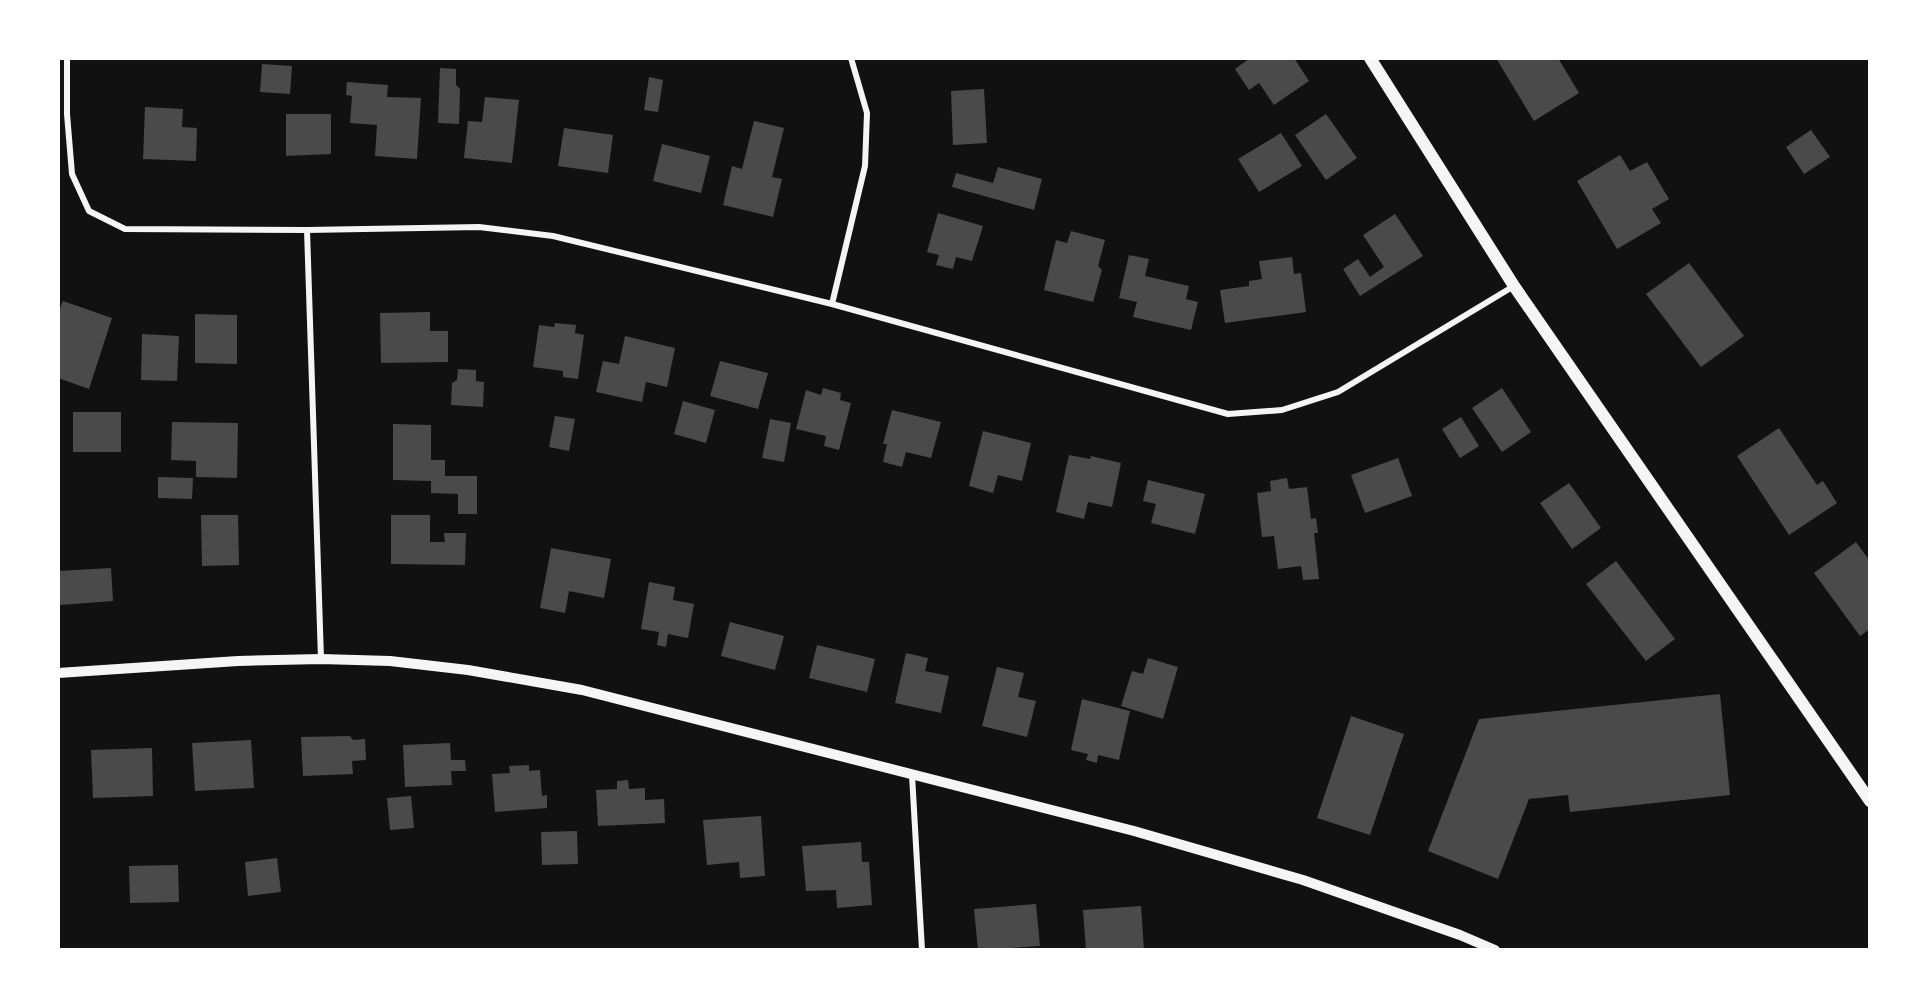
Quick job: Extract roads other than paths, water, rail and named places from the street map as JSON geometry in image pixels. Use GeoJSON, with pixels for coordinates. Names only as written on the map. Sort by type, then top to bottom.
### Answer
{"type":"FeatureCollection","features":[{"type":"Feature","properties":{"kind":"main road"},"geometry":{"type":"LineString","coordinates":[[1370,58],[1514,285],[1869,801]]}},
{"type":"Feature","properties":{"kind":"street"},"geometry":{"type":"LineString","coordinates":[[67,58],[67,114],[72,174],[90,211],[125,229],[307,230],[479,227],[553,236],[832,304],[1228,414],[1281,410],[1338,392],[1514,285]]}},
{"type":"Feature","properties":{"kind":"street"},"geometry":{"type":"LineString","coordinates":[[832,304],[865,166],[867,112],[851,58]]}},
{"type":"Feature","properties":{"kind":"street"},"geometry":{"type":"LineString","coordinates":[[307,230],[321,659]]}},
{"type":"Feature","properties":{"kind":"street"},"geometry":{"type":"LineString","coordinates":[[58,673],[227,662],[321,659],[390,661],[468,670],[582,690],[1134,831],[1303,880],[1460,935],[1495,950]]}},
{"type":"Feature","properties":{"kind":"street"},"geometry":{"type":"LineString","coordinates":[[912,775],[922,950]]}}]}
